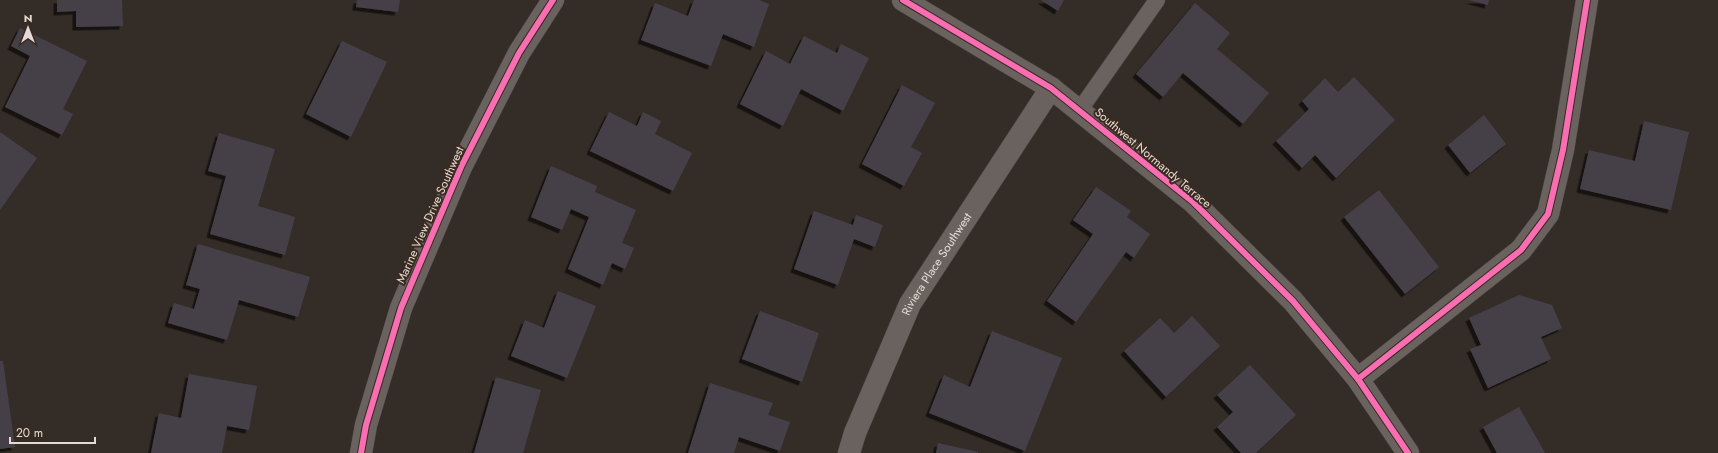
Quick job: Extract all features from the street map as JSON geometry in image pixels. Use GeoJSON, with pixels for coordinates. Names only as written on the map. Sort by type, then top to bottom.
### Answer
{"type":"FeatureCollection","features":[{"type":"Feature","properties":{"kind":"street","name":"Marine View Drive Southwest"},"geometry":{"type":"LineString","coordinates":[[361,453],[366,425],[404,301],[461,167],[519,53],[554,0]]}},
{"type":"Feature","properties":{"kind":"street","name":"Southwest Normandy Terrace"},"geometry":{"type":"LineString","coordinates":[[904,0],[1051,88],[1193,202],[1293,301],[1358,379],[1408,453]]}},
{"type":"Feature","properties":{"kind":"street"},"geometry":{"type":"LineString","coordinates":[[1358,379],[1521,250],[1548,214],[1563,150],[1587,0]]}},
{"type":"Feature","properties":{"kind":"street","name":"Riviera Place Southwest"},"geometry":{"type":"LineString","coordinates":[[849,453],[855,433],[910,304],[1051,88]]}},
{"type":"Feature","properties":{"kind":"lane"},"geometry":{"type":"LineString","coordinates":[[1080,111],[1157,0]]}},
{"type":"Feature","properties":{"kind":"building"},"geometry":{"type":"Polygon","coordinates":[[[57,0],[122,0],[123,26],[76,27],[76,11],[57,12],[57,0]]]}},
{"type":"Feature","properties":{"kind":"building"},"geometry":{"type":"Polygon","coordinates":[[[357,0],[400,0],[398,12],[356,7],[357,0]]]}},
{"type":"Feature","properties":{"kind":"building"},"geometry":{"type":"Polygon","coordinates":[[[694,0],[759,0],[769,4],[754,47],[723,34],[711,66],[641,40],[655,3],[688,16],[694,0]]]}},
{"type":"Feature","properties":{"kind":"building"},"geometry":{"type":"Polygon","coordinates":[[[1041,0],[1064,0],[1058,11],[1041,0]]]}},
{"type":"Feature","properties":{"kind":"building"},"geometry":{"type":"Polygon","coordinates":[[[1469,0],[1489,0],[1488,5],[1469,0]]]}},
{"type":"Feature","properties":{"kind":"building"},"geometry":{"type":"Polygon","coordinates":[[[1195,3],[1230,33],[1217,49],[1269,93],[1243,124],[1183,73],[1163,97],[1136,74],[1195,3]]]}},
{"type":"Feature","properties":{"kind":"building"},"geometry":{"type":"Polygon","coordinates":[[[20,28],[87,61],[63,109],[73,114],[62,135],[5,107],[30,56],[11,46],[20,28]]]}},
{"type":"Feature","properties":{"kind":"building"},"geometry":{"type":"Polygon","coordinates":[[[804,36],[837,53],[841,44],[869,58],[843,111],[801,89],[783,126],[740,104],[766,51],[790,64],[804,36]]]}},
{"type":"Feature","properties":{"kind":"building"},"geometry":{"type":"Polygon","coordinates":[[[342,41],[387,62],[351,137],[306,114],[342,41]]]}},
{"type":"Feature","properties":{"kind":"building"},"geometry":{"type":"Polygon","coordinates":[[[1354,77],[1395,120],[1336,178],[1315,155],[1302,168],[1276,141],[1309,109],[1302,101],[1325,78],[1338,92],[1354,77]]]}},
{"type":"Feature","properties":{"kind":"building"},"geometry":{"type":"Polygon","coordinates":[[[902,85],[935,103],[911,147],[922,153],[904,186],[862,164],[902,85]]]}},
{"type":"Feature","properties":{"kind":"building"},"geometry":{"type":"Polygon","coordinates":[[[609,112],[637,126],[643,112],[661,121],[655,134],[692,153],[673,191],[590,151],[609,112]]]}},
{"type":"Feature","properties":{"kind":"building"},"geometry":{"type":"Polygon","coordinates":[[[1484,115],[1506,144],[1470,173],[1448,145],[1484,115]]]}},
{"type":"Feature","properties":{"kind":"building"},"geometry":{"type":"Polygon","coordinates":[[[1644,121],[1689,132],[1671,210],[1580,189],[1589,150],[1635,161],[1644,121]]]}},
{"type":"Feature","properties":{"kind":"building"},"geometry":{"type":"Polygon","coordinates":[[[0,132],[37,158],[0,210],[0,132]]]}},
{"type":"Feature","properties":{"kind":"building"},"geometry":{"type":"Polygon","coordinates":[[[219,133],[275,149],[258,206],[295,217],[285,255],[210,234],[226,176],[208,171],[219,133]]]}},
{"type":"Feature","properties":{"kind":"building"},"geometry":{"type":"Polygon","coordinates":[[[551,166],[597,186],[595,192],[636,210],[622,243],[634,248],[625,269],[612,263],[603,285],[568,269],[589,217],[571,209],[562,230],[531,217],[551,166]]]}},
{"type":"Feature","properties":{"kind":"building"},"geometry":{"type":"Polygon","coordinates":[[[1096,187],[1131,211],[1127,217],[1150,234],[1134,258],[1126,252],[1076,322],[1047,301],[1093,234],[1073,220],[1096,187]]]}},
{"type":"Feature","properties":{"kind":"building"},"geometry":{"type":"Polygon","coordinates":[[[1379,190],[1439,267],[1405,294],[1344,217],[1379,190]]]}},
{"type":"Feature","properties":{"kind":"building"},"geometry":{"type":"Polygon","coordinates":[[[814,211],[853,225],[856,215],[883,225],[875,247],[854,239],[838,285],[794,269],[814,211]]]}},
{"type":"Feature","properties":{"kind":"building"},"geometry":{"type":"Polygon","coordinates":[[[198,244],[310,277],[298,317],[239,300],[227,340],[168,323],[174,303],[194,309],[200,289],[186,285],[198,244]]]}},
{"type":"Feature","properties":{"kind":"building"},"geometry":{"type":"Polygon","coordinates":[[[558,291],[596,306],[567,378],[511,356],[525,320],[544,328],[558,291]]]}},
{"type":"Feature","properties":{"kind":"building"},"geometry":{"type":"Polygon","coordinates":[[[1519,295],[1552,305],[1562,328],[1541,337],[1551,359],[1488,388],[1470,349],[1481,345],[1469,318],[1519,295]]]}},
{"type":"Feature","properties":{"kind":"building"},"geometry":{"type":"Polygon","coordinates":[[[760,311],[819,333],[802,382],[742,359],[760,311]]]}},
{"type":"Feature","properties":{"kind":"building"},"geometry":{"type":"Polygon","coordinates":[[[1192,316],[1220,346],[1166,397],[1124,351],[1160,318],[1174,333],[1192,316]]]}},
{"type":"Feature","properties":{"kind":"building"},"geometry":{"type":"Polygon","coordinates":[[[992,331],[1062,358],[1025,451],[929,413],[944,375],[970,387],[992,331]]]}},
{"type":"Feature","properties":{"kind":"building"},"geometry":{"type":"Polygon","coordinates":[[[0,361],[3,361],[15,447],[0,449],[0,361]]]}},
{"type":"Feature","properties":{"kind":"building"},"geometry":{"type":"Polygon","coordinates":[[[1250,365],[1296,415],[1256,453],[1241,453],[1217,427],[1233,412],[1217,395],[1250,365]]]}},
{"type":"Feature","properties":{"kind":"building"},"geometry":{"type":"Polygon","coordinates":[[[189,374],[257,386],[249,430],[227,426],[222,453],[151,453],[159,413],[181,418],[189,374]]]}},
{"type":"Feature","properties":{"kind":"building"},"geometry":{"type":"Polygon","coordinates":[[[496,377],[541,390],[523,453],[474,453],[496,377]]]}},
{"type":"Feature","properties":{"kind":"building"},"geometry":{"type":"Polygon","coordinates":[[[710,383],[773,403],[768,415],[790,422],[780,451],[739,437],[734,453],[688,453],[710,383]]]}},
{"type":"Feature","properties":{"kind":"building"},"geometry":{"type":"Polygon","coordinates":[[[1519,407],[1545,453],[1497,453],[1483,427],[1519,407]]]}},
{"type":"Feature","properties":{"kind":"building"},"geometry":{"type":"Polygon","coordinates":[[[938,443],[978,452],[978,453],[936,453],[938,443]]]}},
{"type":"Feature","properties":{"kind":"cycle path"},"geometry":{"type":"LineString","coordinates":[[361,453],[366,425],[401,308],[461,167],[519,53],[553,0]]}},
{"type":"Feature","properties":{"kind":"cycle path"},"geometry":{"type":"LineString","coordinates":[[903,0],[1051,88],[1193,202],[1293,301],[1358,379],[1408,453]]}},
{"type":"Feature","properties":{"kind":"cycle path"},"geometry":{"type":"LineString","coordinates":[[1358,379],[1521,250],[1548,214],[1563,150],[1587,0]]}}]}
